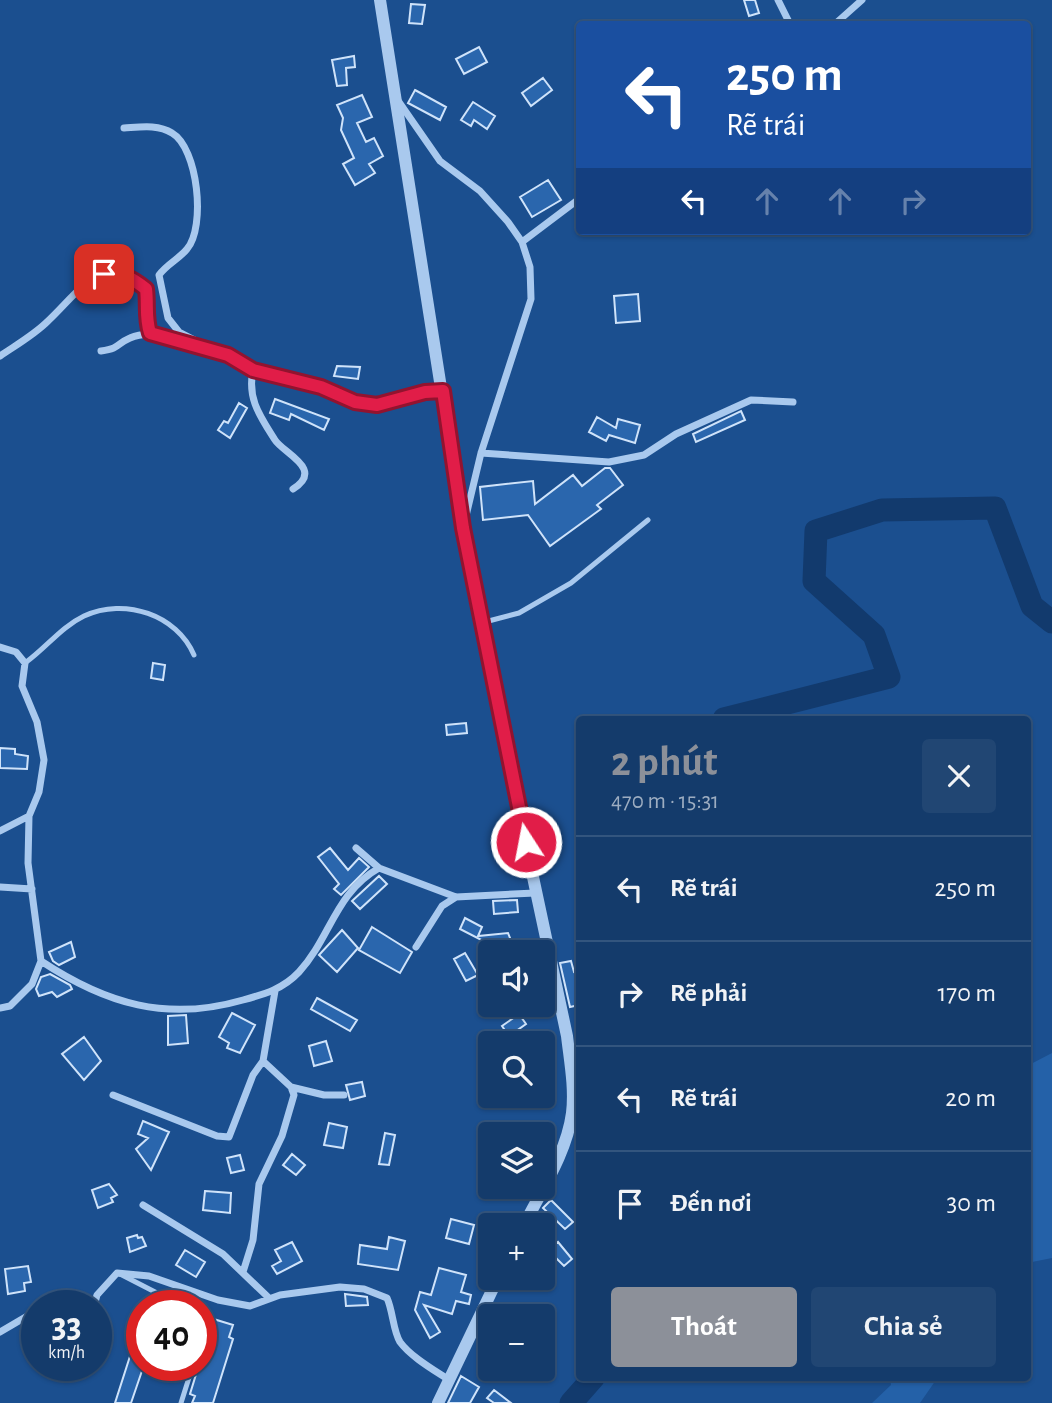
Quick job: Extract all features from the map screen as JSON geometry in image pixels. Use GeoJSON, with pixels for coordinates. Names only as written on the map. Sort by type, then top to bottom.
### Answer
{"type":"FeatureCollection","features":[{"type":"Feature","properties":{"kind":"street"},"geometry":{"type":"LineString","coordinates":[[380,0],[463,528],[535,893],[567,1036],[576,1104],[564,1144],[530,1213]]}},
{"type":"Feature","properties":{"kind":"street"},"geometry":{"type":"LineString","coordinates":[[778,0],[788,21]]}},
{"type":"Feature","properties":{"kind":"street"},"geometry":{"type":"LineString","coordinates":[[838,21],[862,0]]}},
{"type":"Feature","properties":{"kind":"street"},"geometry":{"type":"LineString","coordinates":[[396,98],[440,161],[480,191],[522,242],[530,267],[531,299],[481,453],[463,528]]}},
{"type":"Feature","properties":{"kind":"street"},"geometry":{"type":"LineString","coordinates":[[124,128],[157,127],[173,133],[184,144],[192,160],[196,230],[187,249],[170,261],[159,275],[168,318],[179,332],[253,370],[321,387],[355,402],[377,405],[425,392],[443,391]]}},
{"type":"Feature","properties":{"kind":"street"},"geometry":{"type":"LineString","coordinates":[[522,242],[576,201]]}},
{"type":"Feature","properties":{"kind":"street"},"geometry":{"type":"LineString","coordinates":[[0,356],[34,334],[83,285],[104,274],[118,273],[132,278],[146,289],[148,304],[144,316],[150,333]]}},
{"type":"Feature","properties":{"kind":"street"},"geometry":{"type":"LineString","coordinates":[[101,351],[118,348],[129,338],[150,333],[228,355]]}},
{"type":"Feature","properties":{"kind":"street"},"geometry":{"type":"LineString","coordinates":[[253,370],[249,388],[253,405],[276,443],[292,452],[302,464],[304,474],[299,486],[293,489]]}},
{"type":"Feature","properties":{"kind":"street"},"geometry":{"type":"LineString","coordinates":[[481,453],[609,462],[644,455],[676,434],[751,400],[793,402]]}},
{"type":"Feature","properties":{"kind":"street"},"geometry":{"type":"LineString","coordinates":[[0,647],[16,652],[24,663],[22,686],[37,722],[44,760],[40,792],[29,816],[28,863],[34,928],[41,961],[32,984],[10,1006],[0,1008]]}},
{"type":"Feature","properties":{"kind":"street"},"geometry":{"type":"LineString","coordinates":[[0,831],[29,816]]}},
{"type":"Feature","properties":{"kind":"street"},"geometry":{"type":"LineString","coordinates":[[356,848],[379,868],[456,897],[535,893]]}},
{"type":"Feature","properties":{"kind":"street"},"geometry":{"type":"LineString","coordinates":[[41,961],[102,996],[124,1004],[174,1011],[229,1005],[275,990],[298,973],[350,890],[379,868]]}},
{"type":"Feature","properties":{"kind":"street"},"geometry":{"type":"LineString","coordinates":[[0,887],[32,889]]}},
{"type":"Feature","properties":{"kind":"street"},"geometry":{"type":"LineString","coordinates":[[416,947],[442,906],[456,897]]}},
{"type":"Feature","properties":{"kind":"street"},"geometry":{"type":"LineString","coordinates":[[113,1095],[216,1136],[229,1137],[253,1075],[264,1061],[275,990]]}},
{"type":"Feature","properties":{"kind":"street"},"geometry":{"type":"LineString","coordinates":[[243,1272],[253,1240],[258,1184],[282,1136],[294,1095],[291,1087],[264,1061]]}},
{"type":"Feature","properties":{"kind":"street"},"geometry":{"type":"LineString","coordinates":[[291,1087],[324,1095],[344,1095]]}},
{"type":"Feature","properties":{"kind":"street"},"geometry":{"type":"LineString","coordinates":[[143,1205],[223,1254],[269,1298]]}},
{"type":"Feature","properties":{"kind":"street"},"geometry":{"type":"LineString","coordinates":[[102,1290],[117,1273],[149,1276],[218,1300],[250,1306],[269,1298],[340,1287],[364,1289],[387,1298],[393,1311],[399,1341],[449,1380]]}},
{"type":"Feature","properties":{"kind":"street"},"geometry":{"type":"LineString","coordinates":[[438,1403],[492,1290]]}},
{"type":"Feature","properties":{"kind":"street"},"geometry":{"type":"LineString","coordinates":[[0,1332],[21,1320]]}},
{"type":"Feature","properties":{"kind":"lane"},"geometry":{"type":"LineString","coordinates":[[481,623],[519,613],[571,583],[648,520]]}},
{"type":"Feature","properties":{"kind":"lane"},"geometry":{"type":"LineString","coordinates":[[24,663],[44,649],[51,639],[86,615],[128,607],[168,621],[194,655]]}},
{"type":"Feature","properties":{"kind":"lane"},"geometry":{"type":"LineString","coordinates":[[117,1273],[151,1290]]}},
{"type":"Feature","properties":{"kind":"lane"},"geometry":{"type":"LineString","coordinates":[[181,1403],[188,1381]]}},
{"type":"Feature","properties":{"kind":"shaded area"},"geometry":{"type":"Polygon","coordinates":[[[1052,1053],[1052,1258],[1031,1262],[1031,1064],[1052,1053]]]}},
{"type":"Feature","properties":{"kind":"shaded area"},"geometry":{"type":"Polygon","coordinates":[[[890,1381],[935,1381],[920,1403],[872,1403],[891,1385],[890,1381]]]}},
{"type":"Feature","properties":{"kind":"building"},"geometry":{"type":"Polygon","coordinates":[[[744,0],[755,0],[759,13],[749,16],[744,0]]]}},
{"type":"Feature","properties":{"kind":"building"},"geometry":{"type":"Polygon","coordinates":[[[411,4],[425,5],[422,24],[409,23],[411,4]]]}},
{"type":"Feature","properties":{"kind":"building"},"geometry":{"type":"Polygon","coordinates":[[[479,47],[487,62],[464,74],[456,59],[479,47]]]}},
{"type":"Feature","properties":{"kind":"building"},"geometry":{"type":"Polygon","coordinates":[[[354,56],[355,67],[346,68],[347,85],[337,86],[332,60],[354,56]]]}},
{"type":"Feature","properties":{"kind":"building"},"geometry":{"type":"Polygon","coordinates":[[[543,78],[552,90],[531,106],[522,93],[543,78]]]}},
{"type":"Feature","properties":{"kind":"building"},"geometry":{"type":"Polygon","coordinates":[[[415,90],[446,107],[440,120],[408,103],[415,90]]]}},
{"type":"Feature","properties":{"kind":"building"},"geometry":{"type":"Polygon","coordinates":[[[362,95],[372,117],[357,123],[366,142],[374,138],[383,156],[369,164],[375,173],[355,185],[343,164],[354,158],[341,130],[343,118],[337,105],[362,95]]]}},
{"type":"Feature","properties":{"kind":"building"},"geometry":{"type":"Polygon","coordinates":[[[473,102],[495,116],[487,129],[474,120],[471,126],[461,120],[473,102]]]}},
{"type":"Feature","properties":{"kind":"building"},"geometry":{"type":"Polygon","coordinates":[[[548,180],[561,200],[532,217],[520,197],[548,180]]]}},
{"type":"Feature","properties":{"kind":"building"},"geometry":{"type":"Polygon","coordinates":[[[638,294],[640,321],[616,323],[614,296],[638,294]]]}},
{"type":"Feature","properties":{"kind":"building"},"geometry":{"type":"Polygon","coordinates":[[[337,366],[360,367],[358,379],[334,376],[337,366]]]}},
{"type":"Feature","properties":{"kind":"building"},"geometry":{"type":"Polygon","coordinates":[[[275,399],[329,419],[324,430],[291,414],[289,420],[270,413],[275,399]]]}},
{"type":"Feature","properties":{"kind":"building"},"geometry":{"type":"Polygon","coordinates":[[[239,403],[247,408],[230,438],[218,430],[224,421],[228,423],[239,403]]]}},
{"type":"Feature","properties":{"kind":"building"},"geometry":{"type":"Polygon","coordinates":[[[741,411],[745,420],[696,442],[693,434],[741,411]]]}},
{"type":"Feature","properties":{"kind":"building"},"geometry":{"type":"Polygon","coordinates":[[[597,417],[616,428],[618,419],[640,425],[635,443],[609,435],[606,441],[589,432],[597,417]]]}},
{"type":"Feature","properties":{"kind":"building"},"geometry":{"type":"Polygon","coordinates":[[[605,468],[610,468],[623,485],[597,505],[601,509],[550,546],[528,515],[483,520],[480,487],[533,481],[535,504],[573,475],[582,486],[605,468]]]}},
{"type":"Feature","properties":{"kind":"building"},"geometry":{"type":"Polygon","coordinates":[[[153,663],[165,665],[163,680],[151,678],[153,663]]]}},
{"type":"Feature","properties":{"kind":"building"},"geometry":{"type":"Polygon","coordinates":[[[466,723],[467,733],[447,735],[446,725],[466,723]]]}},
{"type":"Feature","properties":{"kind":"building"},"geometry":{"type":"Polygon","coordinates":[[[0,748],[15,749],[15,754],[28,756],[27,769],[0,768],[0,748]]]}},
{"type":"Feature","properties":{"kind":"building"},"geometry":{"type":"Polygon","coordinates":[[[330,848],[348,870],[359,858],[369,867],[341,895],[334,889],[339,884],[318,857],[330,848]]]}},
{"type":"Feature","properties":{"kind":"building"},"geometry":{"type":"Polygon","coordinates":[[[379,876],[387,884],[360,909],[352,901],[379,876]]]}},
{"type":"Feature","properties":{"kind":"building"},"geometry":{"type":"Polygon","coordinates":[[[517,900],[518,912],[494,914],[493,901],[517,900]]]}},
{"type":"Feature","properties":{"kind":"building"},"geometry":{"type":"Polygon","coordinates":[[[465,918],[482,927],[478,936],[508,933],[511,940],[481,940],[460,929],[465,918]]]}},
{"type":"Feature","properties":{"kind":"building"},"geometry":{"type":"Polygon","coordinates":[[[372,927],[412,952],[400,973],[359,950],[372,927]]]}},
{"type":"Feature","properties":{"kind":"building"},"geometry":{"type":"Polygon","coordinates":[[[342,930],[358,948],[337,972],[319,955],[342,930]]]}},
{"type":"Feature","properties":{"kind":"building"},"geometry":{"type":"Polygon","coordinates":[[[71,942],[75,957],[59,965],[53,961],[49,952],[71,942]]]}},
{"type":"Feature","properties":{"kind":"building"},"geometry":{"type":"Polygon","coordinates":[[[465,953],[478,975],[466,981],[454,959],[465,953]]]}},
{"type":"Feature","properties":{"kind":"building"},"geometry":{"type":"Polygon","coordinates":[[[571,961],[574,972],[576,971],[576,1006],[570,1007],[560,963],[571,961]]]}},
{"type":"Feature","properties":{"kind":"building"},"geometry":{"type":"Polygon","coordinates":[[[50,974],[70,985],[72,989],[57,997],[52,992],[39,996],[36,989],[41,977],[50,974]]]}},
{"type":"Feature","properties":{"kind":"building"},"geometry":{"type":"Polygon","coordinates":[[[317,998],[357,1020],[350,1031],[311,1009],[317,998]]]}},
{"type":"Feature","properties":{"kind":"building"},"geometry":{"type":"Polygon","coordinates":[[[232,1013],[255,1025],[240,1053],[227,1048],[229,1043],[219,1037],[232,1013]]]}},
{"type":"Feature","properties":{"kind":"building"},"geometry":{"type":"Polygon","coordinates":[[[186,1015],[188,1043],[168,1045],[168,1016],[186,1015]]]}},
{"type":"Feature","properties":{"kind":"building"},"geometry":{"type":"Polygon","coordinates":[[[515,1017],[521,1017],[526,1024],[516,1031],[506,1031],[502,1026],[515,1017]]]}},
{"type":"Feature","properties":{"kind":"building"},"geometry":{"type":"Polygon","coordinates":[[[84,1037],[101,1061],[84,1080],[62,1054],[84,1037]]]}},
{"type":"Feature","properties":{"kind":"building"},"geometry":{"type":"Polygon","coordinates":[[[326,1041],[332,1061],[314,1066],[309,1046],[326,1041]]]}},
{"type":"Feature","properties":{"kind":"building"},"geometry":{"type":"Polygon","coordinates":[[[362,1082],[365,1096],[350,1100],[346,1085],[362,1082]]]}},
{"type":"Feature","properties":{"kind":"building"},"geometry":{"type":"Polygon","coordinates":[[[143,1121],[169,1132],[151,1170],[136,1149],[148,1138],[138,1134],[143,1121]]]}},
{"type":"Feature","properties":{"kind":"building"},"geometry":{"type":"Polygon","coordinates":[[[329,1123],[347,1127],[343,1148],[324,1145],[329,1123]]]}},
{"type":"Feature","properties":{"kind":"building"},"geometry":{"type":"Polygon","coordinates":[[[385,1133],[395,1135],[389,1165],[379,1164],[385,1133]]]}},
{"type":"Feature","properties":{"kind":"building"},"geometry":{"type":"Polygon","coordinates":[[[292,1154],[305,1165],[296,1175],[283,1165],[292,1154]]]}},
{"type":"Feature","properties":{"kind":"building"},"geometry":{"type":"Polygon","coordinates":[[[240,1155],[244,1170],[231,1173],[227,1158],[240,1155]]]}},
{"type":"Feature","properties":{"kind":"building"},"geometry":{"type":"Polygon","coordinates":[[[109,1184],[117,1195],[111,1198],[113,1202],[98,1208],[92,1190],[109,1184]]]}},
{"type":"Feature","properties":{"kind":"building"},"geometry":{"type":"Polygon","coordinates":[[[205,1191],[231,1193],[230,1213],[203,1210],[205,1191]]]}},
{"type":"Feature","properties":{"kind":"building"},"geometry":{"type":"Polygon","coordinates":[[[551,1200],[573,1222],[565,1229],[555,1219],[555,1213],[548,1213],[543,1208],[551,1200]]]}},
{"type":"Feature","properties":{"kind":"building"},"geometry":{"type":"Polygon","coordinates":[[[451,1219],[474,1225],[469,1244],[446,1238],[451,1219]]]}},
{"type":"Feature","properties":{"kind":"building"},"geometry":{"type":"Polygon","coordinates":[[[137,1235],[138,1238],[142,1237],[146,1246],[130,1252],[127,1238],[137,1235]]]}},
{"type":"Feature","properties":{"kind":"building"},"geometry":{"type":"Polygon","coordinates":[[[389,1237],[405,1241],[398,1270],[358,1264],[360,1245],[387,1249],[389,1237]]]}},
{"type":"Feature","properties":{"kind":"building"},"geometry":{"type":"Polygon","coordinates":[[[292,1242],[302,1261],[277,1274],[272,1266],[281,1261],[275,1250],[292,1242]]]}},
{"type":"Feature","properties":{"kind":"building"},"geometry":{"type":"Polygon","coordinates":[[[558,1242],[572,1259],[564,1266],[555,1257],[555,1244],[558,1242]]]}},
{"type":"Feature","properties":{"kind":"building"},"geometry":{"type":"Polygon","coordinates":[[[185,1250],[205,1262],[196,1277],[176,1265],[185,1250]]]}},
{"type":"Feature","properties":{"kind":"building"},"geometry":{"type":"Polygon","coordinates":[[[28,1266],[31,1282],[24,1283],[25,1290],[8,1294],[5,1269],[28,1266]]]}},
{"type":"Feature","properties":{"kind":"building"},"geometry":{"type":"Polygon","coordinates":[[[439,1268],[466,1275],[461,1292],[471,1295],[469,1304],[456,1301],[452,1314],[424,1305],[440,1332],[430,1338],[415,1310],[420,1292],[431,1295],[439,1268]]]}},
{"type":"Feature","properties":{"kind":"building"},"geometry":{"type":"Polygon","coordinates":[[[345,1294],[367,1297],[368,1305],[346,1306],[345,1294]]]}},
{"type":"Feature","properties":{"kind":"building"},"geometry":{"type":"Polygon","coordinates":[[[217,1320],[233,1325],[229,1337],[233,1339],[213,1403],[192,1403],[195,1396],[190,1394],[194,1381],[217,1381],[217,1320]]]}},
{"type":"Feature","properties":{"kind":"building"},"geometry":{"type":"Polygon","coordinates":[[[126,1369],[126,1381],[139,1381],[131,1403],[115,1403],[126,1369]]]}},
{"type":"Feature","properties":{"kind":"building"},"geometry":{"type":"Polygon","coordinates":[[[461,1376],[479,1387],[470,1403],[448,1403],[461,1376]]]}},
{"type":"Feature","properties":{"kind":"building"},"geometry":{"type":"Polygon","coordinates":[[[494,1390],[511,1403],[494,1403],[487,1398],[494,1390]]]}},
{"type":"Feature","properties":{"kind":"waterway"},"geometry":{"type":"LineString","coordinates":[[736,716],[889,677],[874,635],[814,581],[816,531],[882,510],[995,508],[1032,606],[1052,622]]}},
{"type":"Feature","properties":{"kind":"waterway"},"geometry":{"type":"LineString","coordinates":[[571,1403],[590,1381]]}},
{"type":"Feature","properties":{"kind":"route"},"geometry":{"type":"LineString","coordinates":[[104,274],[118,273],[132,278],[146,289],[148,304],[144,316],[150,333],[228,355],[253,370],[321,387],[355,402],[377,405],[425,392],[443,391],[463,528],[526,842]]}}]}
